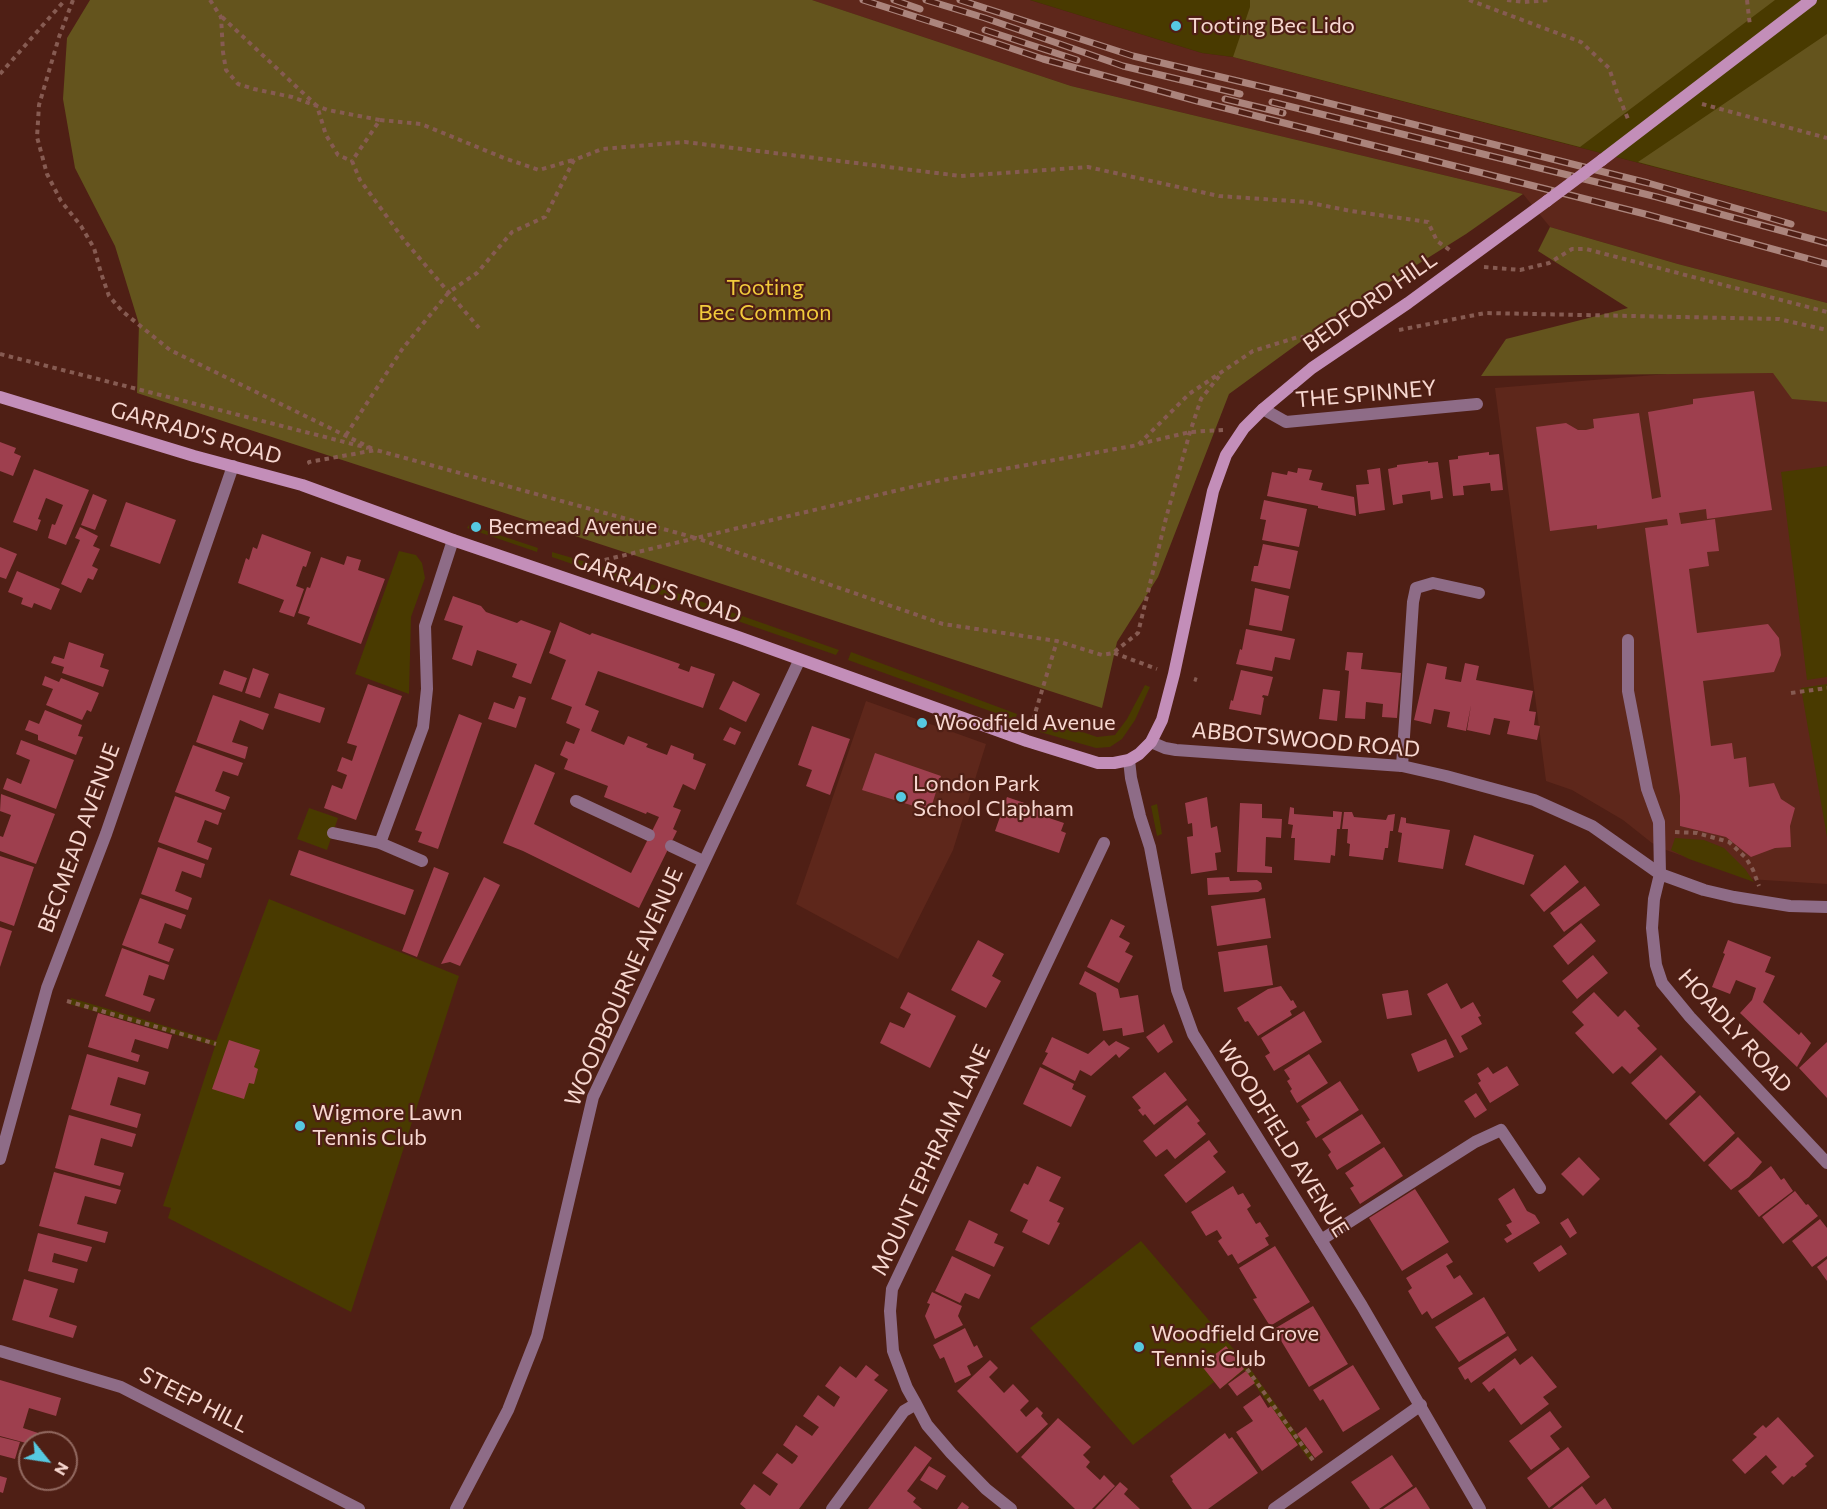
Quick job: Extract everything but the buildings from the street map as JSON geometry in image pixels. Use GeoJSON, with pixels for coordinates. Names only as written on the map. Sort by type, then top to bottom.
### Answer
{"type":"FeatureCollection","features":[{"type":"Feature","properties":{"kind":"main road","name":"BEDFORD HILL"},"geometry":{"type":"LineString","coordinates":[[1129,760],[1151,742],[1162,720],[1213,491],[1226,455],[1244,429],[1263,409],[1312,368],[1408,303],[1638,134],[1811,0]]}},
{"type":"Feature","properties":{"kind":"main road","name":"GARRAD'S ROAD"},"geometry":{"type":"LineString","coordinates":[[0,397],[302,485],[453,540],[738,637],[799,661],[1027,741],[1098,763],[1129,760]]}},
{"type":"Feature","properties":{"kind":"street","name":"THE SPINNEY"},"geometry":{"type":"LineString","coordinates":[[1263,409],[1286,423],[1477,404]]}},
{"type":"Feature","properties":{"kind":"street","name":"BECMEAD AVENUE"},"geometry":{"type":"LineString","coordinates":[[0,1159],[47,988],[106,834],[233,466]]}},
{"type":"Feature","properties":{"kind":"street"},"geometry":{"type":"LineString","coordinates":[[380,843],[423,727],[427,689],[425,626],[453,540]]}},
{"type":"Feature","properties":{"kind":"street"},"geometry":{"type":"LineString","coordinates":[[1402,766],[1413,602],[1416,588],[1433,583],[1479,593]]}},
{"type":"Feature","properties":{"kind":"street","name":"HOADLY ROAD"},"geometry":{"type":"LineString","coordinates":[[1628,640],[1628,691],[1647,789],[1659,822],[1660,874],[1654,899],[1652,928],[1656,965],[1662,983],[1690,1017],[1827,1163]]}},
{"type":"Feature","properties":{"kind":"street","name":"WOODBOURNE AVENUE"},"geometry":{"type":"LineString","coordinates":[[456,1509],[508,1410],[537,1336],[592,1097],[799,661]]}},
{"type":"Feature","properties":{"kind":"street","name":"ABBOTSWOOD ROAD"},"geometry":{"type":"LineString","coordinates":[[1151,742],[1176,750],[1402,766],[1534,800],[1592,826],[1660,874],[1704,890],[1790,906],[1827,907]]}},
{"type":"Feature","properties":{"kind":"street","name":"WOODFIELD AVENUE"},"geometry":{"type":"LineString","coordinates":[[1129,760],[1140,816],[1150,847],[1177,990],[1193,1034],[1421,1405],[1480,1509]]}},
{"type":"Feature","properties":{"kind":"street"},"geometry":{"type":"LineString","coordinates":[[576,801],[649,836]]}},
{"type":"Feature","properties":{"kind":"street"},"geometry":{"type":"LineString","coordinates":[[333,833],[380,843],[422,861]]}},
{"type":"Feature","properties":{"kind":"street","name":"MOUNT EPHRAIM LANE"},"geometry":{"type":"LineString","coordinates":[[1011,1509],[986,1489],[927,1425],[907,1388],[893,1351],[890,1311],[892,1289],[1104,843]]}},
{"type":"Feature","properties":{"kind":"street"},"geometry":{"type":"LineString","coordinates":[[671,846],[704,861]]}},
{"type":"Feature","properties":{"kind":"street"},"geometry":{"type":"LineString","coordinates":[[1321,1240],[1475,1142],[1501,1130],[1540,1188]]}},
{"type":"Feature","properties":{"kind":"street","name":"STEEP HILL"},"geometry":{"type":"LineString","coordinates":[[0,1351],[121,1387],[359,1509]]}},
{"type":"Feature","properties":{"kind":"street"},"geometry":{"type":"LineString","coordinates":[[832,1509],[904,1411],[916,1404]]}},
{"type":"Feature","properties":{"kind":"street"},"geometry":{"type":"LineString","coordinates":[[1274,1509],[1421,1405]]}},
{"type":"Feature","properties":{"kind":"path"},"geometry":{"type":"LineString","coordinates":[[0,74],[65,0]]}},
{"type":"Feature","properties":{"kind":"path"},"geometry":{"type":"LineString","coordinates":[[73,0],[59,37],[39,105],[37,137],[46,174],[61,201],[81,226],[94,248],[110,296],[122,311],[170,350],[376,450]]}},
{"type":"Feature","properties":{"kind":"path"},"geometry":{"type":"LineString","coordinates":[[210,0],[221,17],[317,106],[326,135],[338,155],[352,161],[360,180],[404,240],[479,328]]}},
{"type":"Feature","properties":{"kind":"path"},"geometry":{"type":"LineString","coordinates":[[1469,0],[1581,42],[1609,68],[1626,117],[1638,134]]}},
{"type":"Feature","properties":{"kind":"path"},"geometry":{"type":"LineString","coordinates":[[1507,0],[1524,2],[1550,0]]}},
{"type":"Feature","properties":{"kind":"path"},"geometry":{"type":"LineString","coordinates":[[1747,0],[1752,45]]}},
{"type":"Feature","properties":{"kind":"path"},"geometry":{"type":"LineString","coordinates":[[221,17],[226,70],[238,84],[292,97],[327,110],[380,120],[421,124],[539,170],[574,160],[602,148],[685,142],[961,176],[1088,167],[1219,196],[1306,202],[1428,222],[1437,241],[1465,261],[1488,268],[1520,270],[1549,262],[1572,249],[1586,249],[1827,312]]}},
{"type":"Feature","properties":{"kind":"path"},"geometry":{"type":"LineString","coordinates":[[1684,99],[1827,138]]}},
{"type":"Feature","properties":{"kind":"path"},"geometry":{"type":"LineString","coordinates":[[352,161],[380,120]]}},
{"type":"Feature","properties":{"kind":"path"},"geometry":{"type":"LineString","coordinates":[[346,435],[402,348],[449,292],[477,273],[512,232],[545,217],[574,160]]}},
{"type":"Feature","properties":{"kind":"path"},"geometry":{"type":"LineString","coordinates":[[1397,331],[1485,313],[1779,319],[1827,330]]}},
{"type":"Feature","properties":{"kind":"path"},"geometry":{"type":"LineString","coordinates":[[1138,445],[1189,394],[1252,351],[1298,337],[1353,339]]}},
{"type":"Feature","properties":{"kind":"path"},"geometry":{"type":"LineString","coordinates":[[0,354],[376,450],[696,538],[943,624],[1058,641],[1102,655],[1113,653],[1138,633],[1190,432],[1201,399],[1223,372]]}},
{"type":"Feature","properties":{"kind":"path"},"geometry":{"type":"LineString","coordinates":[[596,562],[937,481],[1138,445],[1190,432],[1244,429]]}},
{"type":"Feature","properties":{"kind":"path"},"geometry":{"type":"LineString","coordinates":[[310,464],[309,462],[376,450]]}},
{"type":"Feature","properties":{"kind":"path"},"geometry":{"type":"LineString","coordinates":[[1033,720],[1058,641]]}},
{"type":"Feature","properties":{"kind":"path"},"geometry":{"type":"LineString","coordinates":[[1113,653],[1157,669]]}},
{"type":"Feature","properties":{"kind":"path"},"geometry":{"type":"LineString","coordinates":[[1791,693],[1827,688]]}},
{"type":"Feature","properties":{"kind":"path"},"geometry":{"type":"LineString","coordinates":[[1672,832],[1697,833],[1729,842],[1746,858],[1761,889]]}},
{"type":"Feature","properties":{"kind":"path"},"geometry":{"type":"LineString","coordinates":[[67,1000],[216,1044]]}},
{"type":"Feature","properties":{"kind":"path"},"geometry":{"type":"LineString","coordinates":[[1247,1369],[1317,1466]]}},
{"type":"Feature","properties":{"kind":"shaded area"},"geometry":{"type":"Polygon","coordinates":[[[812,0],[1030,0],[1202,53],[1233,57],[1827,212],[1827,303],[1678,264],[1550,227],[1523,194],[1071,86],[812,0]]]}},
{"type":"Feature","properties":{"kind":"shaded area"},"geometry":{"type":"Polygon","coordinates":[[[1030,0],[1827,0],[1827,212],[1233,57],[1202,53],[1030,0]]]}},
{"type":"Feature","properties":{"kind":"shaded area"},"geometry":{"type":"Polygon","coordinates":[[[1827,361],[1827,884],[1748,879],[1666,850],[1652,843],[1623,820],[1572,790],[1546,781],[1495,388],[1827,361]]]}},
{"type":"Feature","properties":{"kind":"shaded area"},"geometry":{"type":"Polygon","coordinates":[[[1827,466],[1827,677],[1807,680],[1781,472],[1827,466]]]}},
{"type":"Feature","properties":{"kind":"shaded area"},"geometry":{"type":"Polygon","coordinates":[[[469,525],[538,548],[537,552],[467,528],[469,525]]]}},
{"type":"Feature","properties":{"kind":"shaded area"},"geometry":{"type":"Polygon","coordinates":[[[399,551],[416,555],[422,563],[425,578],[411,617],[409,694],[355,674],[399,551]]]}},
{"type":"Feature","properties":{"kind":"shaded area"},"geometry":{"type":"Polygon","coordinates":[[[552,552],[600,566],[839,650],[836,655],[552,557],[552,552]]]}},
{"type":"Feature","properties":{"kind":"shaded area"},"geometry":{"type":"Polygon","coordinates":[[[851,652],[1017,714],[1015,720],[848,660],[851,652]]]}},
{"type":"Feature","properties":{"kind":"shaded area"},"geometry":{"type":"Polygon","coordinates":[[[1827,684],[1827,837],[1801,688],[1827,684]]]}},
{"type":"Feature","properties":{"kind":"shaded area"},"geometry":{"type":"Polygon","coordinates":[[[1145,685],[1150,687],[1135,720],[1122,739],[1110,747],[1096,748],[1040,732],[1045,719],[1097,737],[1115,735],[1127,719],[1145,685]]]}},
{"type":"Feature","properties":{"kind":"shaded area","name":"London Park School Clapham"},"geometry":{"type":"Polygon","coordinates":[[[866,701],[986,744],[953,850],[898,959],[796,904],[866,701]]]}},
{"type":"Feature","properties":{"kind":"shaded area"},"geometry":{"type":"Polygon","coordinates":[[[1157,804],[1162,834],[1157,836],[1151,806],[1157,804]]]}},
{"type":"Feature","properties":{"kind":"shaded area"},"geometry":{"type":"Polygon","coordinates":[[[309,808],[338,818],[327,850],[297,839],[309,808]]]}},
{"type":"Feature","properties":{"kind":"shaded area"},"geometry":{"type":"Polygon","coordinates":[[[1675,838],[1704,840],[1724,848],[1745,869],[1754,882],[1689,859],[1671,850],[1675,838]]]}},
{"type":"Feature","properties":{"kind":"shaded area","name":"Wigmore Lawn Tennis Club"},"geometry":{"type":"Polygon","coordinates":[[[269,899],[459,976],[351,1312],[168,1218],[171,1208],[163,1206],[215,1046],[69,1004],[71,998],[216,1041],[269,899]]]}},
{"type":"Feature","properties":{"kind":"shaded area","name":"Woodfield Grove Tennis Club"},"geometry":{"type":"Polygon","coordinates":[[[1141,1241],[1249,1367],[1314,1458],[1310,1461],[1244,1370],[1220,1389],[1214,1382],[1133,1445],[1030,1328],[1141,1241]]]}},
{"type":"Feature","properties":{"kind":"green space","name":"Tooting Bec Common"},"geometry":{"type":"Polygon","coordinates":[[[90,0],[812,0],[1071,86],[1523,194],[1466,234],[1340,313],[1229,394],[1158,577],[1117,642],[1102,708],[137,393],[139,324],[115,246],[75,168],[63,99],[67,38],[90,0]]]}},
{"type":"Feature","properties":{"kind":"green space"},"geometry":{"type":"Polygon","coordinates":[[[1250,0],[1775,0],[1580,147],[1233,57],[1250,7],[1250,0]]]}},
{"type":"Feature","properties":{"kind":"green space"},"geometry":{"type":"Polygon","coordinates":[[[1827,34],[1827,212],[1638,162],[1827,34]]]}},
{"type":"Feature","properties":{"kind":"green space"},"geometry":{"type":"Polygon","coordinates":[[[1550,227],[1678,264],[1827,303],[1827,402],[1792,399],[1773,373],[1481,376],[1506,339],[1628,308],[1538,251],[1550,227]]]}},
{"type":"Feature","properties":{"kind":"railway"},"geometry":{"type":"LineString","coordinates":[[863,0],[1043,59],[1197,101],[1645,214],[1827,264]]}},
{"type":"Feature","properties":{"kind":"railway"},"geometry":{"type":"LineString","coordinates":[[894,0],[920,9]]}},
{"type":"Feature","properties":{"kind":"railway"},"geometry":{"type":"LineString","coordinates":[[926,0],[1123,66],[1240,94]]}},
{"type":"Feature","properties":{"kind":"railway"},"geometry":{"type":"LineString","coordinates":[[960,0],[1133,56],[1648,183],[1791,224]]}},
{"type":"Feature","properties":{"kind":"railway"},"geometry":{"type":"LineString","coordinates":[[985,30],[1077,60]]}},
{"type":"Feature","properties":{"kind":"railway"},"geometry":{"type":"LineString","coordinates":[[1225,99],[1283,113]]}},
{"type":"Feature","properties":{"kind":"railway"},"geometry":{"type":"LineString","coordinates":[[1272,102],[1657,197],[1827,243]]}},
{"type":"Feature","properties":{"kind":"place","name":"Tooting Bec Lido"},"geometry":{"type":"Point","coordinates":[1176,26]}},
{"type":"Feature","properties":{"kind":"place","name":"Becmead Avenue"},"geometry":{"type":"Point","coordinates":[476,527]}},
{"type":"Feature","properties":{"kind":"place","name":"Woodfield Avenue"},"geometry":{"type":"Point","coordinates":[922,723]}},
{"type":"Feature","properties":{"kind":"place","name":"London Park School Clapham"},"geometry":{"type":"Point","coordinates":[901,797]}},
{"type":"Feature","properties":{"kind":"place","name":"Wigmore Lawn Tennis Club"},"geometry":{"type":"Point","coordinates":[300,1126]}},
{"type":"Feature","properties":{"kind":"place","name":"Woodfield Grove Tennis Club"},"geometry":{"type":"Point","coordinates":[1139,1347]}}]}
